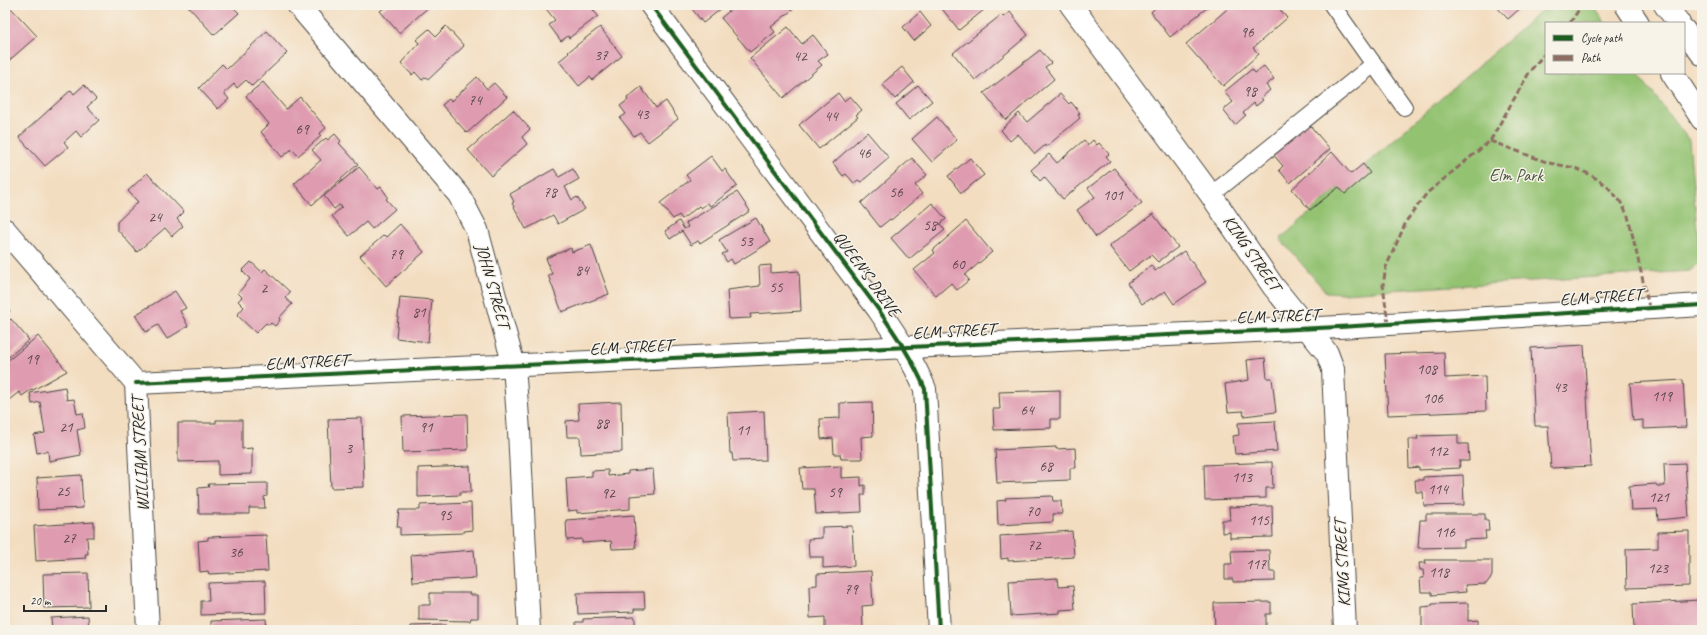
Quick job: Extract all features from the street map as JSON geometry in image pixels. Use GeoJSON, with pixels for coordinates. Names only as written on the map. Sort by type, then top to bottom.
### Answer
{"type":"FeatureCollection","features":[{"type":"Feature","properties":{"kind":"street","name":"JOHN STREET"},"geometry":{"type":"LineString","coordinates":[[298,5],[459,195],[477,230],[514,366],[519,424],[529,630]]}},
{"type":"Feature","properties":{"kind":"street","name":"QUEEN'S DRIVE"},"geometry":{"type":"LineString","coordinates":[[651,5],[787,186],[904,347],[925,389],[939,630]]}},
{"type":"Feature","properties":{"kind":"street","name":"KING STREET"},"geometry":{"type":"LineString","coordinates":[[1071,5],[1210,195],[1273,286],[1327,353],[1333,368],[1346,630]]}},
{"type":"Feature","properties":{"kind":"street"},"geometry":{"type":"LineString","coordinates":[[1665,5],[1678,22]]}},
{"type":"Feature","properties":{"kind":"street"},"geometry":{"type":"LineString","coordinates":[[1685,31],[1702,54]]}},
{"type":"Feature","properties":{"kind":"street"},"geometry":{"type":"LineString","coordinates":[[1673,74],[1702,119]]}},
{"type":"Feature","properties":{"kind":"street","name":"WILLIAM STREET"},"geometry":{"type":"LineString","coordinates":[[5,230],[136,383],[148,630]]}},
{"type":"Feature","properties":{"kind":"street","name":"ELM STREET"},"geometry":{"type":"LineString","coordinates":[[136,383],[1308,328],[1702,305]]}},
{"type":"Feature","properties":{"kind":"lane"},"geometry":{"type":"LineString","coordinates":[[1332,5],[1404,107]]}},
{"type":"Feature","properties":{"kind":"lane"},"geometry":{"type":"LineString","coordinates":[[1210,195],[1374,64]]}},
{"type":"Feature","properties":{"kind":"green space","name":"Elm Park"},"geometry":{"type":"Polygon","coordinates":[[[1548,5],[1593,5],[1604,22],[1545,22],[1545,74],[1638,74],[1689,140],[1700,262],[1690,271],[1343,293],[1326,292],[1280,239],[1548,5]]]}},
{"type":"Feature","properties":{"kind":"building"},"geometry":{"type":"Polygon","coordinates":[[[187,5],[231,5],[239,13],[214,35],[187,5]]]}},
{"type":"Feature","properties":{"kind":"building"},"geometry":{"type":"Polygon","coordinates":[[[388,5],[431,5],[399,33],[380,11],[388,5]]]}},
{"type":"Feature","properties":{"kind":"building"},"geometry":{"type":"Polygon","coordinates":[[[543,5],[589,5],[598,16],[569,38],[568,36],[561,41],[549,25],[555,20],[543,5]]]}},
{"type":"Feature","properties":{"kind":"building"},"geometry":{"type":"Polygon","coordinates":[[[689,5],[726,5],[703,23],[689,5]]]}},
{"type":"Feature","properties":{"kind":"building"},"geometry":{"type":"Polygon","coordinates":[[[736,5],[795,5],[796,7],[771,27],[775,32],[750,52],[721,18],[736,5]]]}},
{"type":"Feature","properties":{"kind":"building"},"geometry":{"type":"Polygon","coordinates":[[[939,5],[990,5],[959,30],[939,5]]]}},
{"type":"Feature","properties":{"kind":"building"},"geometry":{"type":"Polygon","coordinates":[[[1158,5],[1206,5],[1208,7],[1170,37],[1151,12],[1158,5]]]}},
{"type":"Feature","properties":{"kind":"building"},"geometry":{"type":"Polygon","coordinates":[[[1232,5],[1276,5],[1287,18],[1253,48],[1259,54],[1223,86],[1186,44],[1232,5]]]}},
{"type":"Feature","properties":{"kind":"building"},"geometry":{"type":"Polygon","coordinates":[[[1495,5],[1524,5],[1508,19],[1495,5]]]}},
{"type":"Feature","properties":{"kind":"building"},"geometry":{"type":"Polygon","coordinates":[[[10,7],[37,36],[5,64],[5,11],[10,7]]]}},
{"type":"Feature","properties":{"kind":"building"},"geometry":{"type":"Polygon","coordinates":[[[920,12],[931,26],[914,41],[903,27],[920,12]]]}},
{"type":"Feature","properties":{"kind":"building"},"geometry":{"type":"Polygon","coordinates":[[[1010,12],[1028,35],[975,80],[953,53],[1001,15],[1003,17],[1010,12]]]}},
{"type":"Feature","properties":{"kind":"building"},"geometry":{"type":"Polygon","coordinates":[[[446,26],[464,46],[429,79],[426,77],[422,80],[415,72],[412,75],[401,63],[419,43],[416,40],[429,29],[436,36],[446,26]]]}},
{"type":"Feature","properties":{"kind":"building"},"geometry":{"type":"Polygon","coordinates":[[[600,27],[622,56],[592,80],[590,77],[579,86],[559,61],[600,27]]]}},
{"type":"Feature","properties":{"kind":"building"},"geometry":{"type":"Polygon","coordinates":[[[788,27],[802,44],[813,35],[828,54],[818,61],[822,65],[783,98],[750,58],[788,27]]]}},
{"type":"Feature","properties":{"kind":"building"},"geometry":{"type":"Polygon","coordinates":[[[267,31],[287,53],[252,86],[246,80],[237,88],[234,84],[224,93],[229,99],[218,109],[199,88],[222,64],[227,69],[267,31]]]}},
{"type":"Feature","properties":{"kind":"building"},"geometry":{"type":"Polygon","coordinates":[[[1040,50],[1051,63],[1045,67],[1054,79],[1006,120],[984,93],[1040,50]]]}},
{"type":"Feature","properties":{"kind":"building"},"geometry":{"type":"Polygon","coordinates":[[[1264,66],[1274,79],[1266,85],[1270,90],[1261,98],[1263,100],[1256,106],[1254,103],[1243,113],[1246,115],[1235,125],[1223,110],[1233,102],[1224,92],[1252,69],[1255,73],[1264,66]]]}},
{"type":"Feature","properties":{"kind":"building"},"geometry":{"type":"Polygon","coordinates":[[[902,67],[914,82],[895,99],[882,84],[902,67]]]}},
{"type":"Feature","properties":{"kind":"building"},"geometry":{"type":"Polygon","coordinates":[[[477,77],[487,89],[494,83],[507,97],[467,133],[442,105],[449,99],[451,101],[477,77]]]}},
{"type":"Feature","properties":{"kind":"building"},"geometry":{"type":"Polygon","coordinates":[[[263,82],[286,109],[300,97],[326,128],[319,134],[321,136],[298,156],[292,149],[282,157],[261,132],[269,124],[246,96],[263,82]]]}},
{"type":"Feature","properties":{"kind":"building"},"geometry":{"type":"Polygon","coordinates":[[[84,85],[96,99],[87,107],[99,120],[81,137],[76,131],[64,142],[68,147],[45,166],[19,137],[71,90],[74,94],[84,85]]]}},
{"type":"Feature","properties":{"kind":"building"},"geometry":{"type":"Polygon","coordinates":[[[918,85],[932,101],[909,120],[896,104],[918,85]]]}},
{"type":"Feature","properties":{"kind":"building"},"geometry":{"type":"Polygon","coordinates":[[[641,87],[656,108],[666,101],[678,119],[648,142],[640,132],[634,136],[620,118],[626,114],[620,106],[628,100],[627,98],[641,87]]]}},
{"type":"Feature","properties":{"kind":"building"},"geometry":{"type":"Polygon","coordinates":[[[838,93],[844,101],[850,96],[862,110],[856,115],[858,117],[819,149],[799,125],[838,93]]]}},
{"type":"Feature","properties":{"kind":"building"},"geometry":{"type":"Polygon","coordinates":[[[1060,94],[1069,104],[1071,102],[1080,113],[1078,115],[1080,118],[1046,147],[1045,145],[1035,154],[1018,134],[1010,141],[1001,130],[1019,113],[1027,122],[1060,94]]]}},
{"type":"Feature","properties":{"kind":"building"},"geometry":{"type":"Polygon","coordinates":[[[513,110],[530,129],[522,137],[527,144],[491,176],[468,150],[513,110]]]}},
{"type":"Feature","properties":{"kind":"building"},"geometry":{"type":"Polygon","coordinates":[[[937,117],[957,140],[932,162],[912,139],[937,117]]]}},
{"type":"Feature","properties":{"kind":"building"},"geometry":{"type":"Polygon","coordinates":[[[1307,122],[1330,149],[1290,183],[1279,170],[1283,166],[1271,152],[1307,122]]]}},
{"type":"Feature","properties":{"kind":"building"},"geometry":{"type":"Polygon","coordinates":[[[867,132],[889,158],[861,182],[858,180],[854,183],[846,174],[843,176],[833,163],[867,132]]]}},
{"type":"Feature","properties":{"kind":"building"},"geometry":{"type":"Polygon","coordinates":[[[335,134],[341,141],[339,143],[358,164],[312,205],[294,184],[321,160],[312,150],[326,138],[328,140],[335,134]]]}},
{"type":"Feature","properties":{"kind":"building"},"geometry":{"type":"Polygon","coordinates":[[[1084,140],[1088,145],[1093,140],[1097,145],[1099,143],[1109,154],[1106,156],[1110,161],[1063,199],[1044,177],[1040,181],[1031,170],[1049,154],[1057,163],[1084,140]]]}},
{"type":"Feature","properties":{"kind":"building"},"geometry":{"type":"Polygon","coordinates":[[[1332,152],[1351,174],[1363,164],[1370,173],[1345,194],[1339,187],[1310,210],[1292,189],[1332,152]]]}},
{"type":"Feature","properties":{"kind":"building"},"geometry":{"type":"Polygon","coordinates":[[[711,156],[722,171],[725,169],[737,186],[710,206],[708,203],[701,208],[699,206],[682,219],[679,215],[673,219],[660,203],[690,180],[686,175],[711,156]]]}},
{"type":"Feature","properties":{"kind":"building"},"geometry":{"type":"Polygon","coordinates":[[[912,158],[927,175],[915,185],[922,194],[891,220],[890,219],[880,227],[861,203],[912,158]]]}},
{"type":"Feature","properties":{"kind":"building"},"geometry":{"type":"Polygon","coordinates":[[[970,158],[984,175],[961,193],[948,176],[970,158]]]}},
{"type":"Feature","properties":{"kind":"building"},"geometry":{"type":"Polygon","coordinates":[[[359,167],[378,189],[381,187],[388,197],[386,199],[395,209],[372,229],[366,222],[349,236],[332,216],[342,207],[339,205],[334,209],[324,196],[359,167]]]}},
{"type":"Feature","properties":{"kind":"building"},"geometry":{"type":"Polygon","coordinates":[[[1114,168],[1142,203],[1096,237],[1077,210],[1095,197],[1088,188],[1114,168]]]}},
{"type":"Feature","properties":{"kind":"building"},"geometry":{"type":"Polygon","coordinates":[[[554,169],[559,177],[573,169],[579,179],[565,187],[572,200],[577,197],[585,209],[558,224],[553,215],[526,229],[512,203],[514,202],[510,194],[554,169]]]}},
{"type":"Feature","properties":{"kind":"building"},"geometry":{"type":"Polygon","coordinates":[[[147,173],[184,212],[177,219],[183,226],[172,236],[165,228],[137,252],[117,229],[117,222],[138,202],[128,191],[147,173]]]}},
{"type":"Feature","properties":{"kind":"building"},"geometry":{"type":"Polygon","coordinates":[[[737,192],[750,211],[700,243],[698,241],[691,245],[682,231],[670,239],[665,231],[679,221],[684,229],[688,227],[686,223],[737,192]]]}},
{"type":"Feature","properties":{"kind":"building"},"geometry":{"type":"Polygon","coordinates":[[[932,203],[946,219],[940,224],[945,230],[909,259],[891,238],[932,203]]]}},
{"type":"Feature","properties":{"kind":"building"},"geometry":{"type":"Polygon","coordinates":[[[1153,214],[1178,247],[1158,262],[1151,255],[1129,271],[1109,246],[1153,214]]]}},
{"type":"Feature","properties":{"kind":"building"},"geometry":{"type":"Polygon","coordinates":[[[756,218],[770,242],[734,264],[731,259],[727,262],[722,254],[727,252],[719,240],[756,218]]]}},
{"type":"Feature","properties":{"kind":"building"},"geometry":{"type":"Polygon","coordinates":[[[966,221],[992,252],[965,275],[969,280],[957,290],[951,283],[936,296],[914,270],[935,253],[933,250],[966,221]]]}},
{"type":"Feature","properties":{"kind":"building"},"geometry":{"type":"Polygon","coordinates":[[[400,224],[424,252],[386,286],[360,256],[384,235],[386,237],[400,224]]]}},
{"type":"Feature","properties":{"kind":"building"},"geometry":{"type":"Polygon","coordinates":[[[591,245],[609,294],[562,312],[548,275],[552,274],[546,258],[571,248],[572,252],[591,245]]]}},
{"type":"Feature","properties":{"kind":"building"},"geometry":{"type":"Polygon","coordinates":[[[1184,251],[1206,282],[1174,304],[1165,291],[1152,300],[1151,298],[1142,304],[1128,283],[1151,265],[1155,271],[1184,251]]]}},
{"type":"Feature","properties":{"kind":"building"},"geometry":{"type":"Polygon","coordinates":[[[251,262],[262,272],[265,269],[290,292],[285,298],[292,304],[279,318],[280,320],[275,326],[271,323],[269,325],[266,323],[256,333],[237,315],[244,307],[238,301],[242,297],[238,293],[250,279],[242,271],[251,262]]]}},
{"type":"Feature","properties":{"kind":"building"},"geometry":{"type":"Polygon","coordinates":[[[771,265],[771,273],[799,271],[801,311],[750,314],[751,318],[729,319],[727,290],[760,286],[759,266],[771,265]]]}},
{"type":"Feature","properties":{"kind":"building"},"geometry":{"type":"Polygon","coordinates":[[[175,291],[186,308],[180,311],[188,326],[167,339],[158,325],[146,332],[135,315],[175,291]]]}},
{"type":"Feature","properties":{"kind":"building"},"geometry":{"type":"Polygon","coordinates":[[[400,297],[432,300],[428,342],[396,338],[400,297]]]}},
{"type":"Feature","properties":{"kind":"building"},"geometry":{"type":"Polygon","coordinates":[[[5,305],[10,311],[5,316],[5,305]]]}},
{"type":"Feature","properties":{"kind":"building"},"geometry":{"type":"Polygon","coordinates":[[[11,319],[29,340],[5,360],[5,324],[11,319]]]}},
{"type":"Feature","properties":{"kind":"building"},"geometry":{"type":"Polygon","coordinates":[[[38,336],[67,371],[33,390],[32,389],[22,396],[19,392],[5,403],[5,369],[9,365],[6,362],[38,336]]]}},
{"type":"Feature","properties":{"kind":"building"},"geometry":{"type":"Polygon","coordinates":[[[1584,345],[1591,466],[1551,468],[1548,426],[1535,426],[1531,348],[1584,345]]]}},
{"type":"Feature","properties":{"kind":"building"},"geometry":{"type":"Polygon","coordinates":[[[1444,352],[1445,378],[1485,376],[1486,411],[1388,415],[1385,354],[1444,352]]]}},
{"type":"Feature","properties":{"kind":"building"},"geometry":{"type":"Polygon","coordinates":[[[1265,358],[1267,378],[1272,378],[1276,412],[1244,416],[1243,411],[1228,412],[1225,384],[1249,380],[1247,360],[1265,358]]]}},
{"type":"Feature","properties":{"kind":"building"},"geometry":{"type":"Polygon","coordinates":[[[1683,380],[1686,427],[1643,429],[1643,420],[1633,421],[1630,383],[1683,380]]]}},
{"type":"Feature","properties":{"kind":"building"},"geometry":{"type":"Polygon","coordinates":[[[65,387],[67,400],[74,399],[77,414],[83,413],[85,428],[77,430],[81,455],[49,461],[48,451],[37,453],[34,435],[45,433],[40,402],[32,404],[30,393],[65,387]]]}},
{"type":"Feature","properties":{"kind":"building"},"geometry":{"type":"Polygon","coordinates":[[[1060,390],[1060,419],[1051,419],[1051,428],[994,430],[993,409],[1000,409],[999,392],[1060,390]]]}},
{"type":"Feature","properties":{"kind":"building"},"geometry":{"type":"Polygon","coordinates":[[[621,402],[622,452],[581,454],[580,437],[567,437],[566,421],[579,420],[578,404],[621,402]]]}},
{"type":"Feature","properties":{"kind":"building"},"geometry":{"type":"Polygon","coordinates":[[[872,402],[873,436],[861,437],[862,459],[841,459],[840,454],[834,454],[833,438],[821,439],[820,419],[840,418],[840,403],[872,402]]]}},
{"type":"Feature","properties":{"kind":"building"},"geometry":{"type":"Polygon","coordinates":[[[764,411],[766,460],[733,461],[732,453],[730,453],[728,413],[764,411]]]}},
{"type":"Feature","properties":{"kind":"building"},"geometry":{"type":"Polygon","coordinates":[[[467,414],[468,450],[403,452],[402,416],[467,414]]]}},
{"type":"Feature","properties":{"kind":"building"},"geometry":{"type":"Polygon","coordinates":[[[362,418],[364,487],[331,488],[328,419],[362,418]]]}},
{"type":"Feature","properties":{"kind":"building"},"geometry":{"type":"Polygon","coordinates":[[[216,420],[242,420],[242,449],[252,448],[252,474],[218,475],[218,461],[178,462],[178,423],[216,423],[216,420]]]}},
{"type":"Feature","properties":{"kind":"building"},"geometry":{"type":"Polygon","coordinates":[[[1275,421],[1277,451],[1235,454],[1233,436],[1239,435],[1238,423],[1275,421]]]}},
{"type":"Feature","properties":{"kind":"building"},"geometry":{"type":"Polygon","coordinates":[[[1458,435],[1458,444],[1468,444],[1469,461],[1459,461],[1460,468],[1419,470],[1419,467],[1409,468],[1408,439],[1418,439],[1417,436],[1458,435]]]}},
{"type":"Feature","properties":{"kind":"building"},"geometry":{"type":"Polygon","coordinates":[[[1056,447],[1056,449],[1075,448],[1076,468],[1070,468],[1070,480],[997,483],[995,450],[1056,447]]]}},
{"type":"Feature","properties":{"kind":"building"},"geometry":{"type":"Polygon","coordinates":[[[1272,462],[1273,488],[1266,488],[1266,498],[1205,500],[1204,465],[1272,462]]]}},
{"type":"Feature","properties":{"kind":"building"},"geometry":{"type":"Polygon","coordinates":[[[1685,463],[1689,517],[1658,520],[1657,509],[1631,510],[1629,486],[1656,484],[1657,486],[1665,486],[1664,464],[1685,463]]]}},
{"type":"Feature","properties":{"kind":"building"},"geometry":{"type":"Polygon","coordinates":[[[470,466],[471,492],[460,492],[460,495],[418,497],[418,468],[470,466]]]}},
{"type":"Feature","properties":{"kind":"building"},"geometry":{"type":"Polygon","coordinates":[[[841,466],[841,478],[861,477],[861,486],[865,485],[865,495],[861,495],[862,512],[816,514],[814,489],[802,489],[800,468],[841,466]]]}},
{"type":"Feature","properties":{"kind":"building"},"geometry":{"type":"Polygon","coordinates":[[[653,469],[655,494],[630,496],[630,509],[577,513],[577,510],[568,511],[566,478],[592,476],[592,471],[608,470],[608,476],[628,474],[628,471],[653,469]]]}},
{"type":"Feature","properties":{"kind":"building"},"geometry":{"type":"Polygon","coordinates":[[[81,475],[83,508],[38,510],[37,478],[81,475]]]}},
{"type":"Feature","properties":{"kind":"building"},"geometry":{"type":"Polygon","coordinates":[[[1463,475],[1464,505],[1424,506],[1423,492],[1416,492],[1415,480],[1423,480],[1423,477],[1463,475]]]}},
{"type":"Feature","properties":{"kind":"building"},"geometry":{"type":"Polygon","coordinates":[[[267,483],[267,496],[264,497],[265,508],[249,508],[249,514],[199,514],[198,488],[209,487],[208,484],[267,483]]]}},
{"type":"Feature","properties":{"kind":"building"},"geometry":{"type":"Polygon","coordinates":[[[1052,496],[1053,501],[1061,501],[1062,514],[1053,514],[1053,522],[998,525],[997,501],[1006,500],[1005,498],[1052,496]]]}},
{"type":"Feature","properties":{"kind":"building"},"geometry":{"type":"Polygon","coordinates":[[[471,503],[472,530],[463,531],[463,533],[400,535],[400,527],[397,527],[399,510],[420,510],[420,505],[471,503]]]}},
{"type":"Feature","properties":{"kind":"building"},"geometry":{"type":"Polygon","coordinates":[[[1272,506],[1273,537],[1230,538],[1230,532],[1222,533],[1222,520],[1230,520],[1229,507],[1272,506]]]}},
{"type":"Feature","properties":{"kind":"building"},"geometry":{"type":"Polygon","coordinates":[[[1426,514],[1485,514],[1485,520],[1488,520],[1489,531],[1485,531],[1486,539],[1464,540],[1464,547],[1418,548],[1420,520],[1426,520],[1426,514]]]}},
{"type":"Feature","properties":{"kind":"building"},"geometry":{"type":"Polygon","coordinates":[[[634,515],[636,548],[612,549],[611,541],[582,543],[582,539],[567,540],[566,520],[634,515]]]}},
{"type":"Feature","properties":{"kind":"building"},"geometry":{"type":"Polygon","coordinates":[[[94,522],[94,537],[87,537],[88,554],[85,554],[86,558],[36,561],[34,526],[94,522]]]}},
{"type":"Feature","properties":{"kind":"building"},"geometry":{"type":"Polygon","coordinates":[[[852,526],[854,566],[823,568],[823,557],[809,557],[808,539],[822,538],[822,527],[852,526]]]}},
{"type":"Feature","properties":{"kind":"building"},"geometry":{"type":"Polygon","coordinates":[[[1072,531],[1074,557],[1008,561],[1008,558],[1001,559],[1000,536],[1072,531]]]}},
{"type":"Feature","properties":{"kind":"building"},"geometry":{"type":"Polygon","coordinates":[[[1689,531],[1689,586],[1627,588],[1626,549],[1658,548],[1658,532],[1689,531]]]}},
{"type":"Feature","properties":{"kind":"building"},"geometry":{"type":"Polygon","coordinates":[[[266,535],[268,571],[209,574],[208,571],[200,572],[198,541],[208,540],[208,537],[266,535]]]}},
{"type":"Feature","properties":{"kind":"building"},"geometry":{"type":"Polygon","coordinates":[[[474,550],[476,578],[413,582],[411,555],[474,550]]]}},
{"type":"Feature","properties":{"kind":"building"},"geometry":{"type":"Polygon","coordinates":[[[1269,550],[1270,572],[1275,572],[1275,581],[1233,582],[1233,579],[1225,579],[1225,564],[1232,564],[1231,551],[1269,550]]]}},
{"type":"Feature","properties":{"kind":"building"},"geometry":{"type":"Polygon","coordinates":[[[1425,560],[1492,560],[1492,576],[1486,584],[1465,585],[1466,592],[1432,595],[1432,592],[1421,592],[1420,578],[1424,578],[1423,570],[1420,570],[1419,563],[1426,563],[1425,560]]]}},
{"type":"Feature","properties":{"kind":"building"},"geometry":{"type":"Polygon","coordinates":[[[871,571],[873,605],[862,606],[863,628],[825,630],[825,617],[810,618],[809,586],[817,585],[817,574],[871,571]]]}},
{"type":"Feature","properties":{"kind":"building"},"geometry":{"type":"Polygon","coordinates":[[[88,573],[89,607],[44,608],[43,574],[88,573]]]}},
{"type":"Feature","properties":{"kind":"building"},"geometry":{"type":"Polygon","coordinates":[[[1057,578],[1058,587],[1073,586],[1075,609],[1060,610],[1060,613],[1011,616],[1009,581],[1057,578]]]}},
{"type":"Feature","properties":{"kind":"building"},"geometry":{"type":"Polygon","coordinates":[[[265,581],[266,613],[201,615],[201,601],[209,601],[208,583],[265,581]]]}},
{"type":"Feature","properties":{"kind":"building"},"geometry":{"type":"Polygon","coordinates":[[[644,592],[645,609],[634,609],[634,612],[578,614],[577,593],[644,592]]]}},
{"type":"Feature","properties":{"kind":"building"},"geometry":{"type":"Polygon","coordinates":[[[430,593],[470,593],[470,595],[478,595],[478,618],[471,618],[470,621],[419,620],[419,605],[430,605],[430,593]]]}},
{"type":"Feature","properties":{"kind":"building"},"geometry":{"type":"Polygon","coordinates":[[[1699,600],[1701,630],[1634,630],[1633,604],[1699,600]]]}},
{"type":"Feature","properties":{"kind":"building"},"geometry":{"type":"Polygon","coordinates":[[[1271,602],[1271,614],[1266,614],[1266,629],[1215,630],[1214,603],[1271,602]]]}},
{"type":"Feature","properties":{"kind":"building"},"geometry":{"type":"Polygon","coordinates":[[[1468,603],[1468,621],[1478,620],[1478,630],[1422,630],[1422,607],[1432,606],[1432,604],[1468,603]]]}},
{"type":"Feature","properties":{"kind":"building"},"geometry":{"type":"Polygon","coordinates":[[[88,616],[89,630],[52,630],[51,618],[88,616]]]}},
{"type":"Feature","properties":{"kind":"building"},"geometry":{"type":"Polygon","coordinates":[[[635,617],[635,630],[576,630],[576,622],[583,622],[583,619],[635,617]]]}},
{"type":"Feature","properties":{"kind":"building"},"geometry":{"type":"Polygon","coordinates":[[[266,619],[267,630],[211,630],[211,621],[266,619]]]}},
{"type":"Feature","properties":{"kind":"building"},"geometry":{"type":"Polygon","coordinates":[[[445,625],[445,630],[411,630],[411,626],[445,625]]]}},
{"type":"Feature","properties":{"kind":"marked path"},"geometry":{"type":"LineString","coordinates":[[1571,22],[1582,5]]}},
{"type":"Feature","properties":{"kind":"marked path"},"geometry":{"type":"LineString","coordinates":[[1388,324],[1383,285],[1386,267],[1407,220],[1427,193],[1490,141],[1530,71],[1545,53]]}},
{"type":"Feature","properties":{"kind":"marked path"},"geometry":{"type":"LineString","coordinates":[[1490,141],[1549,163],[1575,168],[1591,175],[1607,186],[1620,201],[1628,216],[1649,307]]}},
{"type":"Feature","properties":{"kind":"cycle path"},"geometry":{"type":"LineString","coordinates":[[651,5],[878,309],[904,348],[920,378],[925,389],[939,630]]}},
{"type":"Feature","properties":{"kind":"cycle path"},"geometry":{"type":"LineString","coordinates":[[136,383],[1339,327],[1702,305]]}}]}
